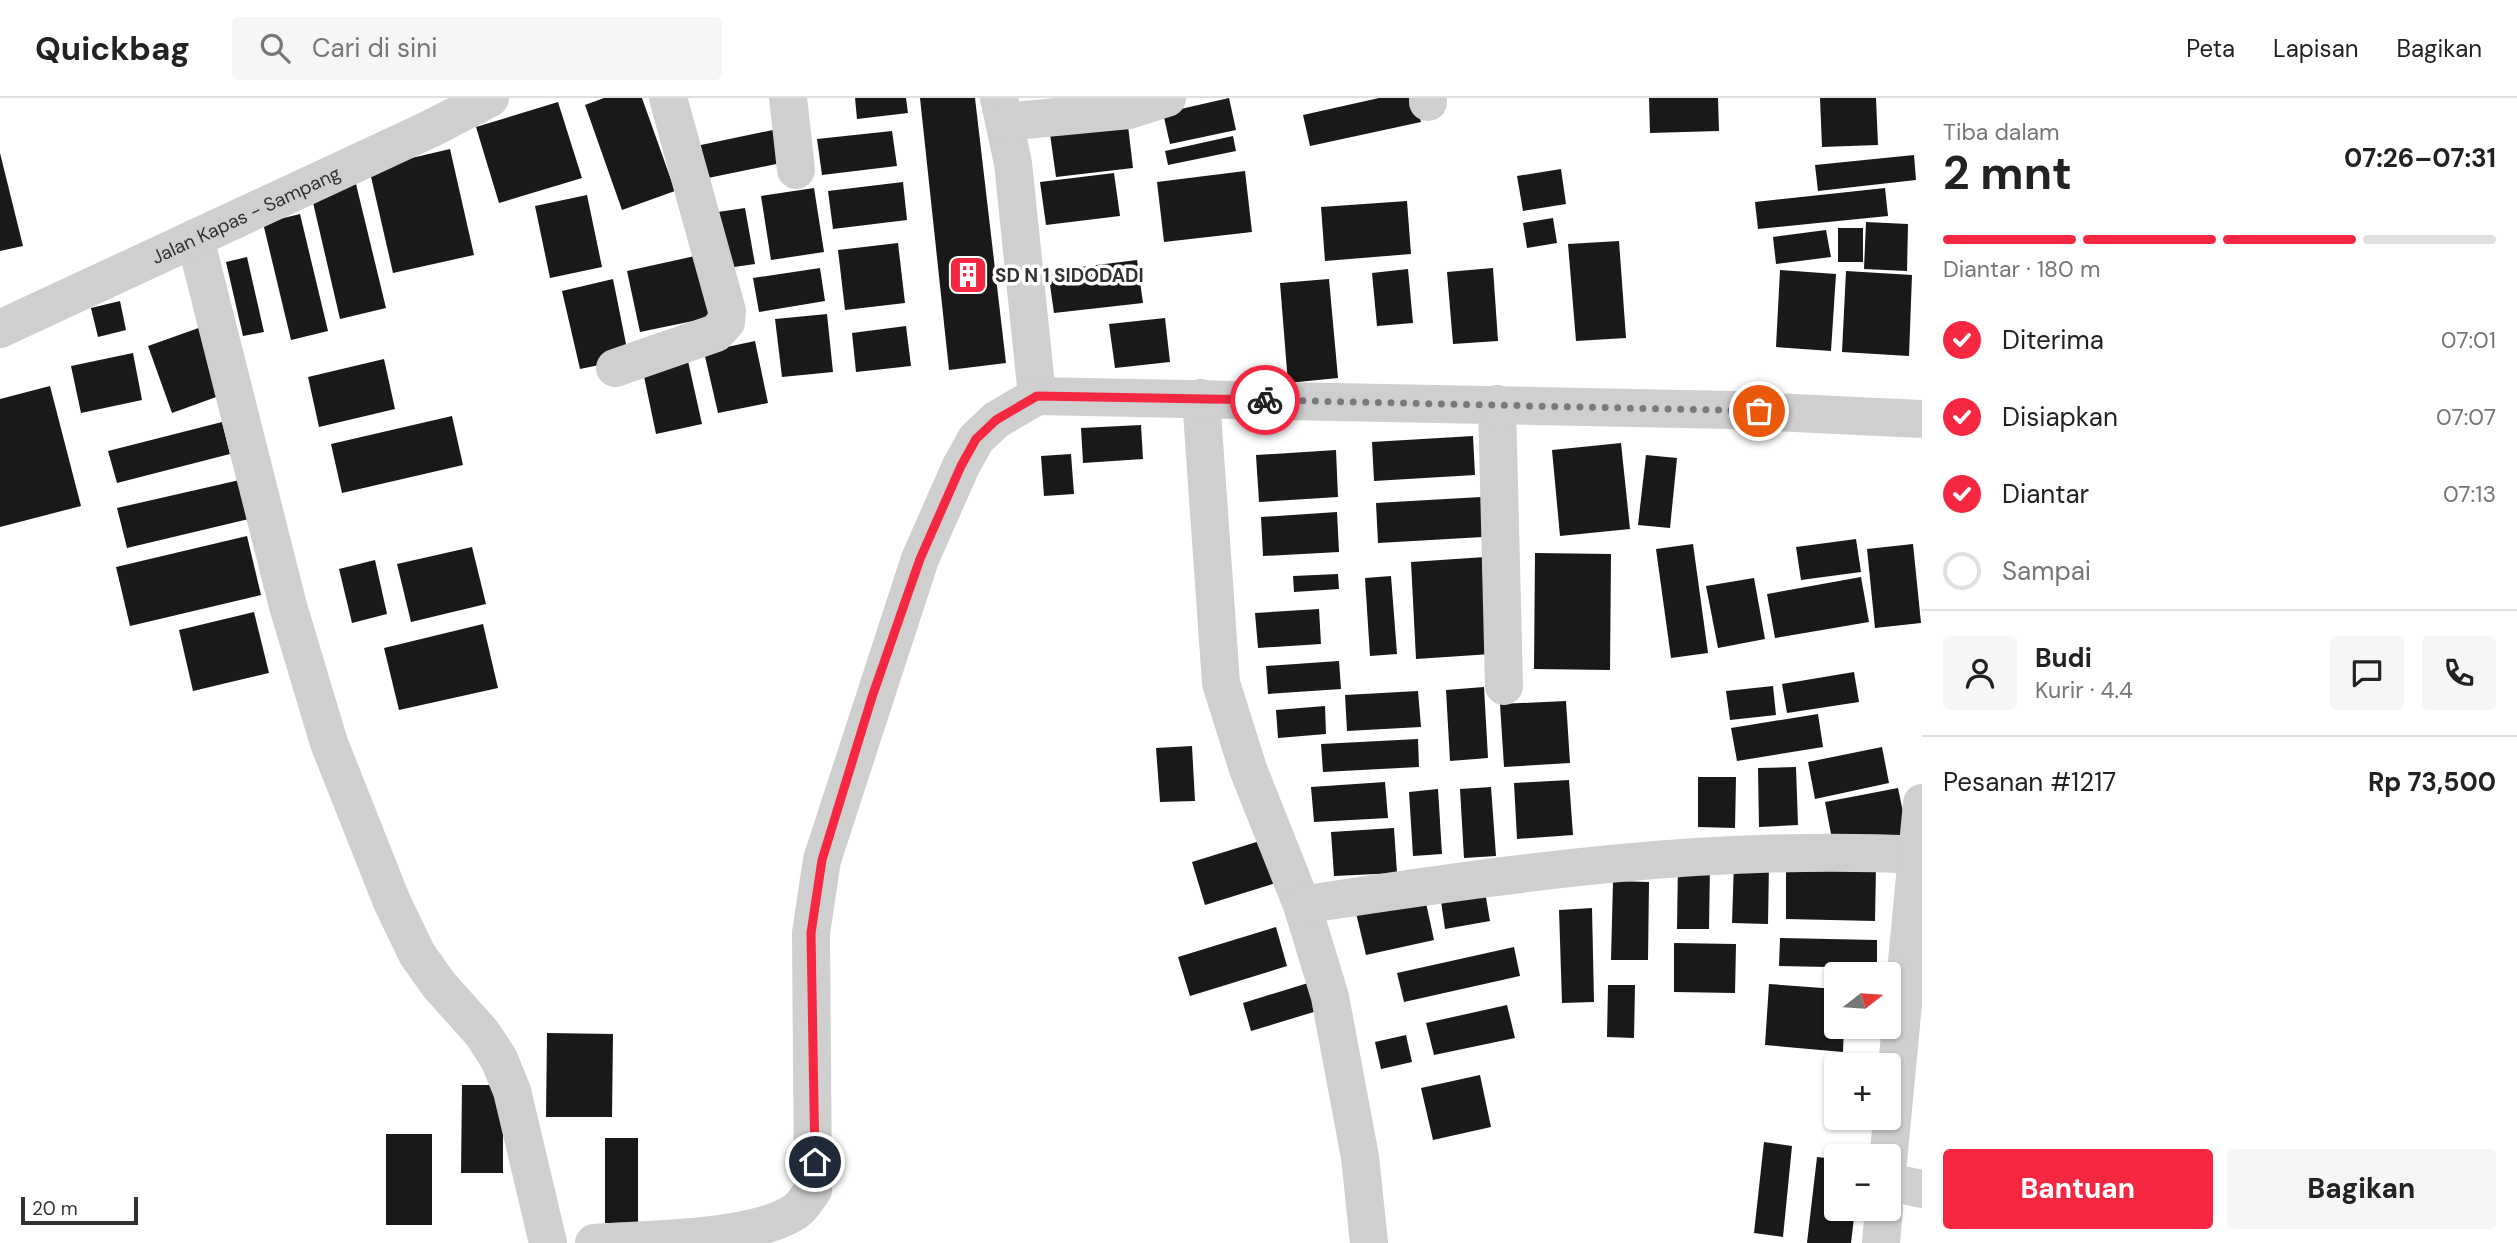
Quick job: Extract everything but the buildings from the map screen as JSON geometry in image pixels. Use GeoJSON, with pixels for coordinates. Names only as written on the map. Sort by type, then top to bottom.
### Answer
{"type":"FeatureCollection","features":[{"type":"Feature","properties":{"kind":"street","name":"Jalan Kapas - Sampang"},"geometry":{"type":"LineString","coordinates":[[0,329],[490,98]]}},
{"type":"Feature","properties":{"kind":"street"},"geometry":{"type":"LineString","coordinates":[[615,368],[716,333],[726,322],[727,311],[668,98]]}},
{"type":"Feature","properties":{"kind":"street"},"geometry":{"type":"LineString","coordinates":[[788,98],[796,170]]}},
{"type":"Feature","properties":{"kind":"street"},"geometry":{"type":"LineString","coordinates":[[1037,396],[1013,163],[1002,110],[1129,110],[1167,98]]}},
{"type":"Feature","properties":{"kind":"street"},"geometry":{"type":"LineString","coordinates":[[195,238],[288,606],[329,743],[392,902],[417,954],[439,985],[482,1033],[503,1070],[512,1091],[548,1243]]}},
{"type":"Feature","properties":{"kind":"street"},"geometry":{"type":"LineString","coordinates":[[594,1243],[723,1232],[769,1224],[797,1210],[813,1190],[811,933],[822,860],[876,684],[920,559],[961,466],[976,439],[996,420],[1037,396],[1731,410],[1922,419]]}},
{"type":"Feature","properties":{"kind":"street"},"geometry":{"type":"LineString","coordinates":[[1201,398],[1221,683],[1248,769],[1302,905],[1330,998],[1360,1157],[1369,1243]]}},
{"type":"Feature","properties":{"kind":"street"},"geometry":{"type":"LineString","coordinates":[[1497,404],[1504,686]]}},
{"type":"Feature","properties":{"kind":"street"},"geometry":{"type":"LineString","coordinates":[[1890,1144],[1920,855],[1922,803]]}},
{"type":"Feature","properties":{"kind":"street"},"geometry":{"type":"LineString","coordinates":[[1302,905],[1507,875],[1651,860],[1796,854],[1920,855]]}},
{"type":"Feature","properties":{"kind":"street"},"geometry":{"type":"LineString","coordinates":[[1901,1185],[1922,1189]]}},
{"type":"Feature","properties":{"kind":"street"},"geometry":{"type":"LineString","coordinates":[[1881,1243],[1883,1221]]}},
{"type":"Feature","properties":{"kind":"way so far"},"geometry":{"type":"LineString","coordinates":[[1265,400],[1759,411]]}},
{"type":"Feature","properties":{"kind":"place","name":"SD N 1 SIDODADI"},"geometry":{"type":"Point","coordinates":[968,275]}},
{"type":"Feature","properties":{"kind":"route"},"geometry":{"type":"LineString","coordinates":[[815,1162],[811,933],[822,860],[872,697],[920,559],[961,466],[976,439],[996,420],[1037,396],[1265,400]]}}]}
